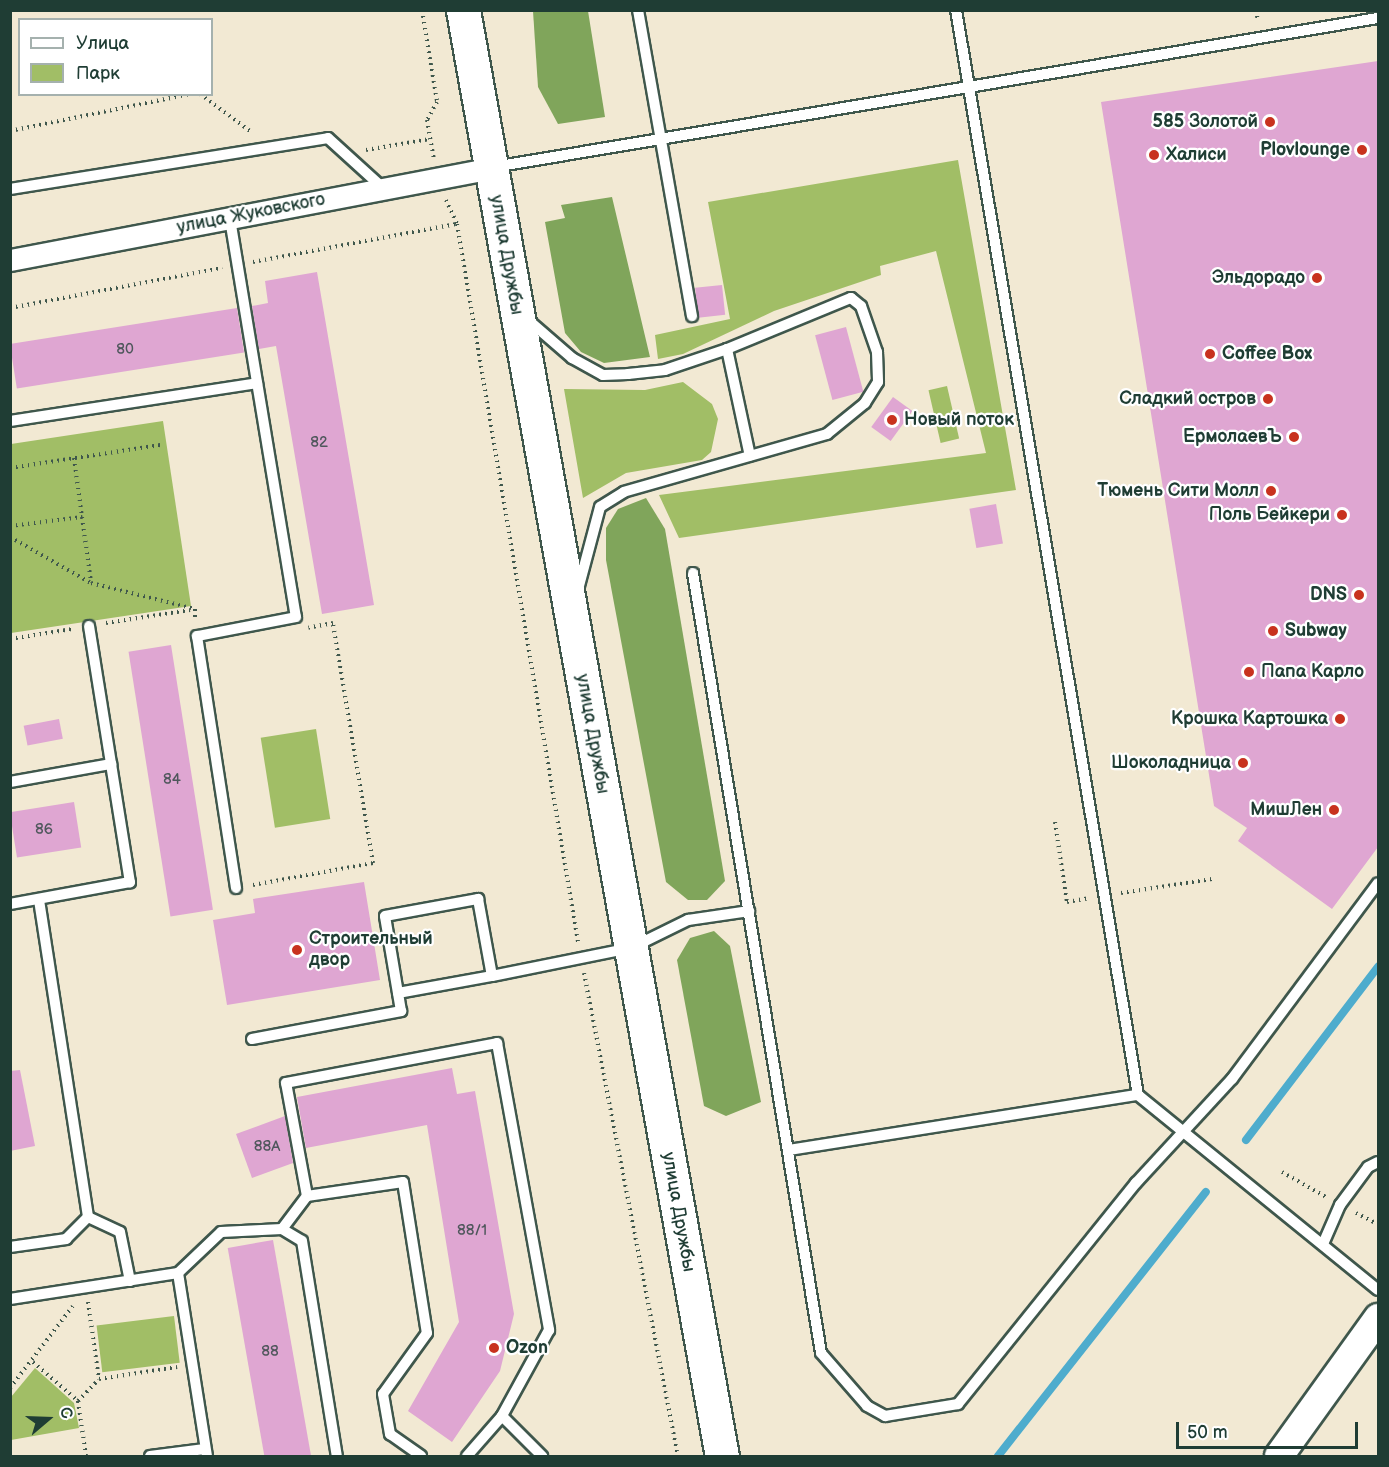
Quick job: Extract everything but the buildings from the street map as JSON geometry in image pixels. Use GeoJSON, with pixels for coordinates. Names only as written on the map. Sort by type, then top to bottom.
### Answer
{"type":"FeatureCollection","features":[{"type":"Feature","properties":{"kind":"main road","name":"улица Дружбы"},"geometry":{"type":"LineString","coordinates":[[463,10],[722,1456]]}},
{"type":"Feature","properties":{"kind":"main road"},"geometry":{"type":"LineString","coordinates":[[1279,1456],[1378,1318]]}},
{"type":"Feature","properties":{"kind":"street","name":"улица Жуковского"},"geometry":{"type":"LineString","coordinates":[[10,260],[491,168]]}},
{"type":"Feature","properties":{"kind":"lane"},"geometry":{"type":"LineString","coordinates":[[638,10],[692,316]]}},
{"type":"Feature","properties":{"kind":"lane"},"geometry":{"type":"LineString","coordinates":[[956,10],[967,87],[1138,1095],[1378,1290]]}},
{"type":"Feature","properties":{"kind":"lane"},"geometry":{"type":"LineString","coordinates":[[491,168],[1378,18]]}},
{"type":"Feature","properties":{"kind":"lane"},"geometry":{"type":"LineString","coordinates":[[10,189],[328,138],[383,188]]}},
{"type":"Feature","properties":{"kind":"lane"},"geometry":{"type":"LineString","coordinates":[[230,219],[296,617],[197,636],[236,888]]}},
{"type":"Feature","properties":{"kind":"lane"},"geometry":{"type":"LineString","coordinates":[[515,305],[540,333],[603,375],[665,370],[727,349],[851,298],[861,306],[877,352],[878,382],[842,423],[827,434],[624,492],[600,507],[586,543],[572,625]]}},
{"type":"Feature","properties":{"kind":"lane"},"geometry":{"type":"LineString","coordinates":[[727,349],[750,456]]}},
{"type":"Feature","properties":{"kind":"lane"},"geometry":{"type":"LineString","coordinates":[[10,421],[257,383]]}},
{"type":"Feature","properties":{"kind":"lane"},"geometry":{"type":"LineString","coordinates":[[693,573],[821,1353],[867,1406],[885,1416],[958,1404],[1136,1183],[1186,1132],[1232,1079],[1378,883]]}},
{"type":"Feature","properties":{"kind":"lane"},"geometry":{"type":"LineString","coordinates":[[10,904],[130,882],[89,626]]}},
{"type":"Feature","properties":{"kind":"lane"},"geometry":{"type":"LineString","coordinates":[[10,782],[111,764]]}},
{"type":"Feature","properties":{"kind":"lane"},"geometry":{"type":"LineString","coordinates":[[252,1039],[401,1011],[385,916],[478,899],[492,976]]}},
{"type":"Feature","properties":{"kind":"lane"},"geometry":{"type":"LineString","coordinates":[[39,900],[88,1217]]}},
{"type":"Feature","properties":{"kind":"lane"},"geometry":{"type":"LineString","coordinates":[[398,993],[630,948],[688,920],[749,911]]}},
{"type":"Feature","properties":{"kind":"lane"},"geometry":{"type":"LineString","coordinates":[[307,1196],[286,1083],[496,1043],[549,1330],[502,1416],[467,1456]]}},
{"type":"Feature","properties":{"kind":"lane"},"geometry":{"type":"LineString","coordinates":[[789,1150],[1138,1095]]}},
{"type":"Feature","properties":{"kind":"lane"},"geometry":{"type":"LineString","coordinates":[[1323,1244],[1340,1204],[1368,1167],[1378,1162]]}},
{"type":"Feature","properties":{"kind":"lane"},"geometry":{"type":"LineString","coordinates":[[282,1229],[307,1196],[403,1182],[427,1333],[383,1394],[390,1434],[422,1456]]}},
{"type":"Feature","properties":{"kind":"lane"},"geometry":{"type":"LineString","coordinates":[[10,1246],[66,1239],[88,1217]]}},
{"type":"Feature","properties":{"kind":"lane"},"geometry":{"type":"LineString","coordinates":[[88,1217],[120,1232],[130,1281]]}},
{"type":"Feature","properties":{"kind":"lane"},"geometry":{"type":"LineString","coordinates":[[10,1299],[178,1273],[221,1232],[282,1229],[302,1241],[337,1456]]}},
{"type":"Feature","properties":{"kind":"lane"},"geometry":{"type":"LineString","coordinates":[[150,1456],[206,1453],[178,1273]]}},
{"type":"Feature","properties":{"kind":"lane"},"geometry":{"type":"LineString","coordinates":[[502,1416],[542,1456]]}},
{"type":"Feature","properties":{"kind":"path"},"geometry":{"type":"LineString","coordinates":[[422,10],[437,102],[427,120],[437,178],[457,224],[581,958],[678,1456]]}},
{"type":"Feature","properties":{"kind":"path"},"geometry":{"type":"LineString","coordinates":[[10,131],[180,96]]}},
{"type":"Feature","properties":{"kind":"path"},"geometry":{"type":"LineString","coordinates":[[10,468],[160,445]]}},
{"type":"Feature","properties":{"kind":"path"},"geometry":{"type":"LineString","coordinates":[[74,458],[91,583]]}},
{"type":"Feature","properties":{"kind":"path"},"geometry":{"type":"LineString","coordinates":[[10,526],[82,517]]}},
{"type":"Feature","properties":{"kind":"path"},"geometry":{"type":"LineString","coordinates":[[10,537],[91,583],[195,609],[197,636]]}},
{"type":"Feature","properties":{"kind":"path"},"geometry":{"type":"LineString","coordinates":[[236,888],[373,863],[333,623],[300,629]]}},
{"type":"Feature","properties":{"kind":"path"},"geometry":{"type":"LineString","coordinates":[[86,1287],[99,1379]]}},
{"type":"Feature","properties":{"kind":"path"},"geometry":{"type":"LineString","coordinates":[[10,1388],[33,1362],[86,1287]]}},
{"type":"Feature","properties":{"kind":"path"},"geometry":{"type":"LineString","coordinates":[[33,1362],[78,1401],[86,1456]]}},
{"type":"Feature","properties":{"kind":"path"},"geometry":{"type":"LineString","coordinates":[[78,1401],[99,1379],[193,1365]]}},
{"type":"Feature","properties":{"kind":"green space"},"geometry":{"type":"Polygon","coordinates":[[[533,11],[588,11],[605,117],[558,124],[538,87],[533,11]]]}},
{"type":"Feature","properties":{"kind":"green space"},"geometry":{"type":"Polygon","coordinates":[[[958,160],[1016,490],[679,538],[659,495],[986,453],[936,251],[880,266],[881,275],[774,311],[683,354],[658,359],[655,335],[730,319],[708,202],[958,160]]]}},
{"type":"Feature","properties":{"kind":"green space"},"geometry":{"type":"Polygon","coordinates":[[[612,197],[650,357],[604,363],[581,352],[565,333],[545,222],[565,218],[561,205],[612,197]]]}},
{"type":"Feature","properties":{"kind":"green space"},"geometry":{"type":"Polygon","coordinates":[[[683,382],[712,404],[718,419],[711,452],[702,460],[626,473],[583,498],[564,389],[645,390],[683,382]]]}},
{"type":"Feature","properties":{"kind":"green space"},"geometry":{"type":"Polygon","coordinates":[[[947,386],[959,439],[941,443],[928,390],[947,386]]]}},
{"type":"Feature","properties":{"kind":"green space"},"geometry":{"type":"Polygon","coordinates":[[[163,421],[191,606],[11,633],[11,444],[163,421]]]}},
{"type":"Feature","properties":{"kind":"green space"},"geometry":{"type":"Polygon","coordinates":[[[646,498],[665,529],[725,881],[707,900],[688,900],[666,882],[606,560],[606,528],[618,509],[646,498]]]}},
{"type":"Feature","properties":{"kind":"green space"},"geometry":{"type":"Polygon","coordinates":[[[316,729],[330,819],[275,828],[261,738],[316,729]]]}},
{"type":"Feature","properties":{"kind":"green space"},"geometry":{"type":"Polygon","coordinates":[[[714,931],[730,946],[761,1102],[726,1116],[704,1106],[677,960],[690,938],[714,931]]]}},
{"type":"Feature","properties":{"kind":"green space"},"geometry":{"type":"Polygon","coordinates":[[[174,1316],[180,1363],[102,1372],[97,1326],[174,1316]]]}},
{"type":"Feature","properties":{"kind":"green space"},"geometry":{"type":"Polygon","coordinates":[[[35,1368],[74,1403],[79,1428],[11,1440],[11,1397],[35,1368]]]}},
{"type":"Feature","properties":{"kind":"waterway"},"geometry":{"type":"LineString","coordinates":[[1246,1140],[1378,967]]}},
{"type":"Feature","properties":{"kind":"waterway"},"geometry":{"type":"LineString","coordinates":[[998,1456],[1206,1192]]}},
{"type":"Feature","properties":{"kind":"place","name":"585 Золотой"},"geometry":{"type":"Point","coordinates":[1270,122]}},
{"type":"Feature","properties":{"kind":"place","name":"Plovlounge"},"geometry":{"type":"Point","coordinates":[1362,150]}},
{"type":"Feature","properties":{"kind":"place","name":"Халиси"},"geometry":{"type":"Point","coordinates":[1154,155]}},
{"type":"Feature","properties":{"kind":"place","name":"Эльдорадо"},"geometry":{"type":"Point","coordinates":[1317,278]}},
{"type":"Feature","properties":{"kind":"place","name":"Coffee Box"},"geometry":{"type":"Point","coordinates":[1210,354]}},
{"type":"Feature","properties":{"kind":"place","name":"Сладкий остров"},"geometry":{"type":"Point","coordinates":[1268,399]}},
{"type":"Feature","properties":{"kind":"place","name":"Новый поток"},"geometry":{"type":"Point","coordinates":[892,420]}},
{"type":"Feature","properties":{"kind":"place","name":"ЕрмолаевЪ"},"geometry":{"type":"Point","coordinates":[1294,437]}},
{"type":"Feature","properties":{"kind":"place","name":"Тюмень Сити Молл"},"geometry":{"type":"Point","coordinates":[1271,491]}},
{"type":"Feature","properties":{"kind":"place","name":"Поль Бейкери"},"geometry":{"type":"Point","coordinates":[1342,515]}},
{"type":"Feature","properties":{"kind":"place","name":"DNS"},"geometry":{"type":"Point","coordinates":[1359,595]}},
{"type":"Feature","properties":{"kind":"place","name":"Subway"},"geometry":{"type":"Point","coordinates":[1273,631]}},
{"type":"Feature","properties":{"kind":"place","name":"Папа Карло"},"geometry":{"type":"Point","coordinates":[1249,672]}},
{"type":"Feature","properties":{"kind":"place","name":"Крошка Картошка"},"geometry":{"type":"Point","coordinates":[1340,719]}},
{"type":"Feature","properties":{"kind":"place","name":"Шоколадница"},"geometry":{"type":"Point","coordinates":[1243,763]}},
{"type":"Feature","properties":{"kind":"place","name":"МишЛен"},"geometry":{"type":"Point","coordinates":[1334,810]}},
{"type":"Feature","properties":{"kind":"place","name":"Строительный двор"},"geometry":{"type":"Point","coordinates":[297,950]}},
{"type":"Feature","properties":{"kind":"place","name":"Ozon"},"geometry":{"type":"Point","coordinates":[494,1348]}}]}
